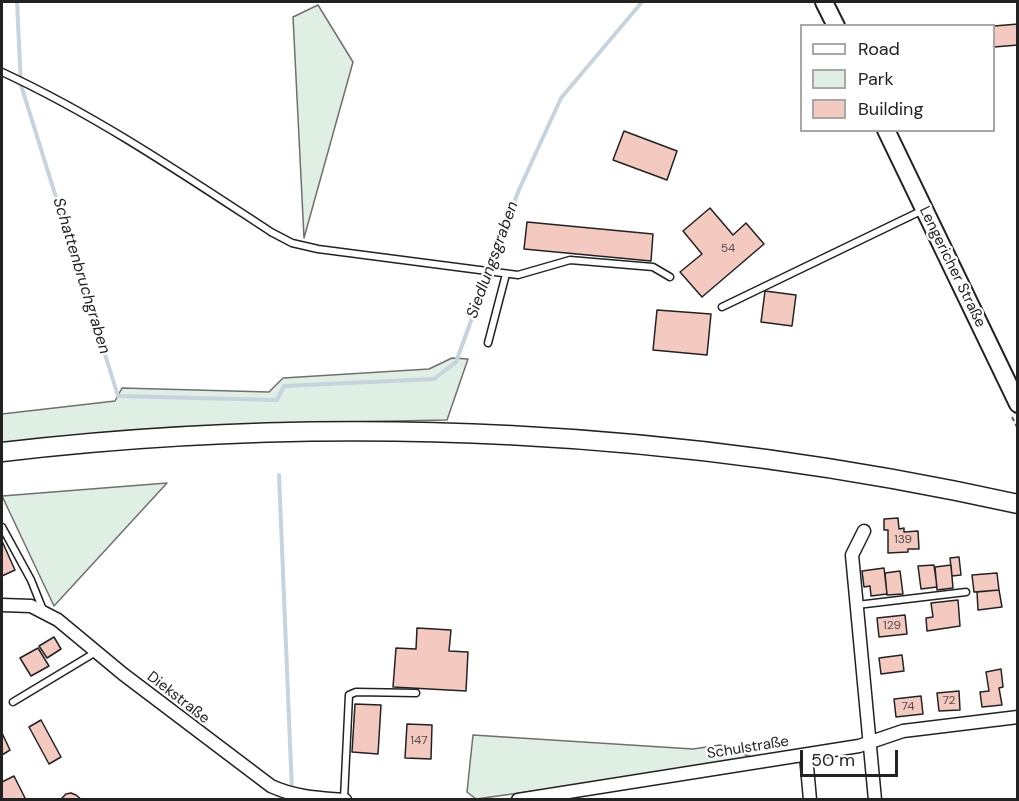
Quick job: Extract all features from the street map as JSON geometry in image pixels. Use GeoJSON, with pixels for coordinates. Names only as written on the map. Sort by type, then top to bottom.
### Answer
{"type":"FeatureCollection","features":[{"type":"Feature","properties":{"kind":"main road"},"geometry":{"type":"LineString","coordinates":[[824,2],[835,24]]}},
{"type":"Feature","properties":{"kind":"main road","name":"Lengericher Straße"},"geometry":{"type":"LineString","coordinates":[[887,132],[1017,404]]}},
{"type":"Feature","properties":{"kind":"main road"},"geometry":{"type":"LineString","coordinates":[[2,452],[94,441],[249,433],[405,432],[535,435],[698,450],[818,467],[920,483],[1015,504]]}},
{"type":"Feature","properties":{"kind":"street"},"geometry":{"type":"LineString","coordinates":[[864,531],[852,555],[875,800]]}},
{"type":"Feature","properties":{"kind":"street","name":"Diekstraße"},"geometry":{"type":"LineString","coordinates":[[2,605],[31,606],[58,620],[246,769],[271,786],[283,792],[304,797],[345,799]]}},
{"type":"Feature","properties":{"kind":"street","name":"Schulstraße"},"geometry":{"type":"LineString","coordinates":[[518,800],[859,746],[903,730],[1017,717]]}},
{"type":"Feature","properties":{"kind":"street"},"geometry":{"type":"LineString","coordinates":[[806,755],[810,800]]}},
{"type":"Feature","properties":{"kind":"lane"},"geometry":{"type":"LineString","coordinates":[[2,72],[146,150],[292,243],[318,249],[518,275],[570,260],[653,267],[670,277]]}},
{"type":"Feature","properties":{"kind":"lane"},"geometry":{"type":"LineString","coordinates":[[722,307],[924,210]]}},
{"type":"Feature","properties":{"kind":"lane"},"geometry":{"type":"LineString","coordinates":[[488,343],[502,273]]}},
{"type":"Feature","properties":{"kind":"lane"},"geometry":{"type":"LineString","coordinates":[[2,527],[31,580],[43,611]]}},
{"type":"Feature","properties":{"kind":"lane"},"geometry":{"type":"LineString","coordinates":[[857,605],[966,592]]}},
{"type":"Feature","properties":{"kind":"lane"},"geometry":{"type":"LineString","coordinates":[[13,702],[96,652]]}},
{"type":"Feature","properties":{"kind":"lane"},"geometry":{"type":"LineString","coordinates":[[345,799],[349,695],[356,692],[416,693]]}},
{"type":"Feature","properties":{"kind":"green space"},"geometry":{"type":"Polygon","coordinates":[[[318,5],[353,62],[304,238],[293,17],[318,5]]]}},
{"type":"Feature","properties":{"kind":"green space"},"geometry":{"type":"Polygon","coordinates":[[[452,358],[468,359],[447,420],[293,423],[2,447],[2,414],[115,401],[122,388],[269,392],[283,378],[429,369],[452,358]]]}},
{"type":"Feature","properties":{"kind":"green space"},"geometry":{"type":"Polygon","coordinates":[[[167,483],[54,606],[2,496],[167,483]]]}},
{"type":"Feature","properties":{"kind":"green space"},"geometry":{"type":"Polygon","coordinates":[[[473,735],[693,749],[720,745],[759,760],[476,799],[467,792],[473,735]]]}},
{"type":"Feature","properties":{"kind":"building"},"geometry":{"type":"Polygon","coordinates":[[[1018,24],[1018,45],[995,47],[995,26],[1018,24]]]}},
{"type":"Feature","properties":{"kind":"building"},"geometry":{"type":"Polygon","coordinates":[[[624,131],[677,151],[667,180],[613,160],[624,131]]]}},
{"type":"Feature","properties":{"kind":"building"},"geometry":{"type":"Polygon","coordinates":[[[710,208],[733,235],[746,223],[764,244],[702,297],[680,272],[702,254],[683,231],[710,208]]]}},
{"type":"Feature","properties":{"kind":"building"},"geometry":{"type":"Polygon","coordinates":[[[527,222],[653,234],[651,261],[524,249],[527,222]]]}},
{"type":"Feature","properties":{"kind":"building"},"geometry":{"type":"Polygon","coordinates":[[[765,291],[796,295],[792,326],[761,322],[765,291]]]}},
{"type":"Feature","properties":{"kind":"building"},"geometry":{"type":"Polygon","coordinates":[[[657,310],[711,314],[707,355],[653,350],[657,310]]]}},
{"type":"Feature","properties":{"kind":"building"},"geometry":{"type":"Polygon","coordinates":[[[898,518],[899,529],[904,528],[904,532],[918,531],[919,549],[888,553],[888,530],[884,530],[884,519],[898,518]]]}},
{"type":"Feature","properties":{"kind":"building"},"geometry":{"type":"Polygon","coordinates":[[[2,541],[15,570],[2,576],[2,541]]]}},
{"type":"Feature","properties":{"kind":"building"},"geometry":{"type":"Polygon","coordinates":[[[959,557],[961,575],[952,576],[950,558],[959,557]]]}},
{"type":"Feature","properties":{"kind":"building"},"geometry":{"type":"Polygon","coordinates":[[[934,565],[937,587],[921,589],[918,566],[934,565]]]}},
{"type":"Feature","properties":{"kind":"building"},"geometry":{"type":"Polygon","coordinates":[[[951,565],[953,588],[937,590],[935,567],[951,565]]]}},
{"type":"Feature","properties":{"kind":"building"},"geometry":{"type":"Polygon","coordinates":[[[884,568],[887,594],[871,596],[870,586],[864,587],[862,571],[884,568]]]}},
{"type":"Feature","properties":{"kind":"building"},"geometry":{"type":"Polygon","coordinates":[[[900,571],[903,594],[887,595],[885,573],[900,571]]]}},
{"type":"Feature","properties":{"kind":"building"},"geometry":{"type":"Polygon","coordinates":[[[997,573],[999,590],[974,592],[972,575],[997,573]]]}},
{"type":"Feature","properties":{"kind":"building"},"geometry":{"type":"Polygon","coordinates":[[[999,590],[1002,607],[978,610],[977,592],[999,590]]]}},
{"type":"Feature","properties":{"kind":"building"},"geometry":{"type":"Polygon","coordinates":[[[958,600],[960,626],[927,631],[926,618],[933,617],[931,603],[958,600]]]}},
{"type":"Feature","properties":{"kind":"building"},"geometry":{"type":"Polygon","coordinates":[[[905,615],[907,634],[879,637],[877,618],[905,615]]]}},
{"type":"Feature","properties":{"kind":"building"},"geometry":{"type":"Polygon","coordinates":[[[417,628],[451,630],[449,651],[468,652],[466,691],[393,687],[396,648],[416,649],[417,628]]]}},
{"type":"Feature","properties":{"kind":"building"},"geometry":{"type":"Polygon","coordinates":[[[54,637],[61,649],[47,658],[39,646],[54,637]]]}},
{"type":"Feature","properties":{"kind":"building"},"geometry":{"type":"Polygon","coordinates":[[[38,648],[49,666],[31,676],[20,658],[38,648]]]}},
{"type":"Feature","properties":{"kind":"building"},"geometry":{"type":"Polygon","coordinates":[[[902,655],[904,671],[881,674],[879,658],[902,655]]]}},
{"type":"Feature","properties":{"kind":"building"},"geometry":{"type":"Polygon","coordinates":[[[1001,669],[1003,687],[999,688],[1002,705],[982,707],[980,692],[989,691],[986,672],[1001,669]]]}},
{"type":"Feature","properties":{"kind":"building"},"geometry":{"type":"Polygon","coordinates":[[[959,691],[960,710],[939,711],[937,693],[959,691]]]}},
{"type":"Feature","properties":{"kind":"building"},"geometry":{"type":"Polygon","coordinates":[[[921,696],[923,714],[896,717],[894,699],[921,696]]]}},
{"type":"Feature","properties":{"kind":"building"},"geometry":{"type":"Polygon","coordinates":[[[355,704],[381,705],[378,754],[352,752],[355,704]]]}},
{"type":"Feature","properties":{"kind":"building"},"geometry":{"type":"Polygon","coordinates":[[[41,720],[61,757],[49,764],[29,727],[41,720]]]}},
{"type":"Feature","properties":{"kind":"building"},"geometry":{"type":"Polygon","coordinates":[[[407,724],[432,725],[431,759],[405,758],[407,724]]]}},
{"type":"Feature","properties":{"kind":"building"},"geometry":{"type":"Polygon","coordinates":[[[2,733],[10,750],[2,755],[2,733]]]}},
{"type":"Feature","properties":{"kind":"building"},"geometry":{"type":"Polygon","coordinates":[[[14,776],[26,800],[2,800],[2,782],[14,776]]]}},
{"type":"Feature","properties":{"kind":"building"},"geometry":{"type":"Polygon","coordinates":[[[71,793],[82,800],[60,800],[66,794],[71,793]]]}},
{"type":"Feature","properties":{"kind":"waterway","name":"Siedlungsgraben"},"geometry":{"type":"LineString","coordinates":[[17,2],[21,85],[118,396],[277,400],[284,386],[434,379],[456,362],[518,192],[561,98],[642,2]]}},
{"type":"Feature","properties":{"kind":"waterway","name":"Schattenbruchgraben"},"geometry":{"type":"LineString","coordinates":[[279,475],[292,792]]}}]}
